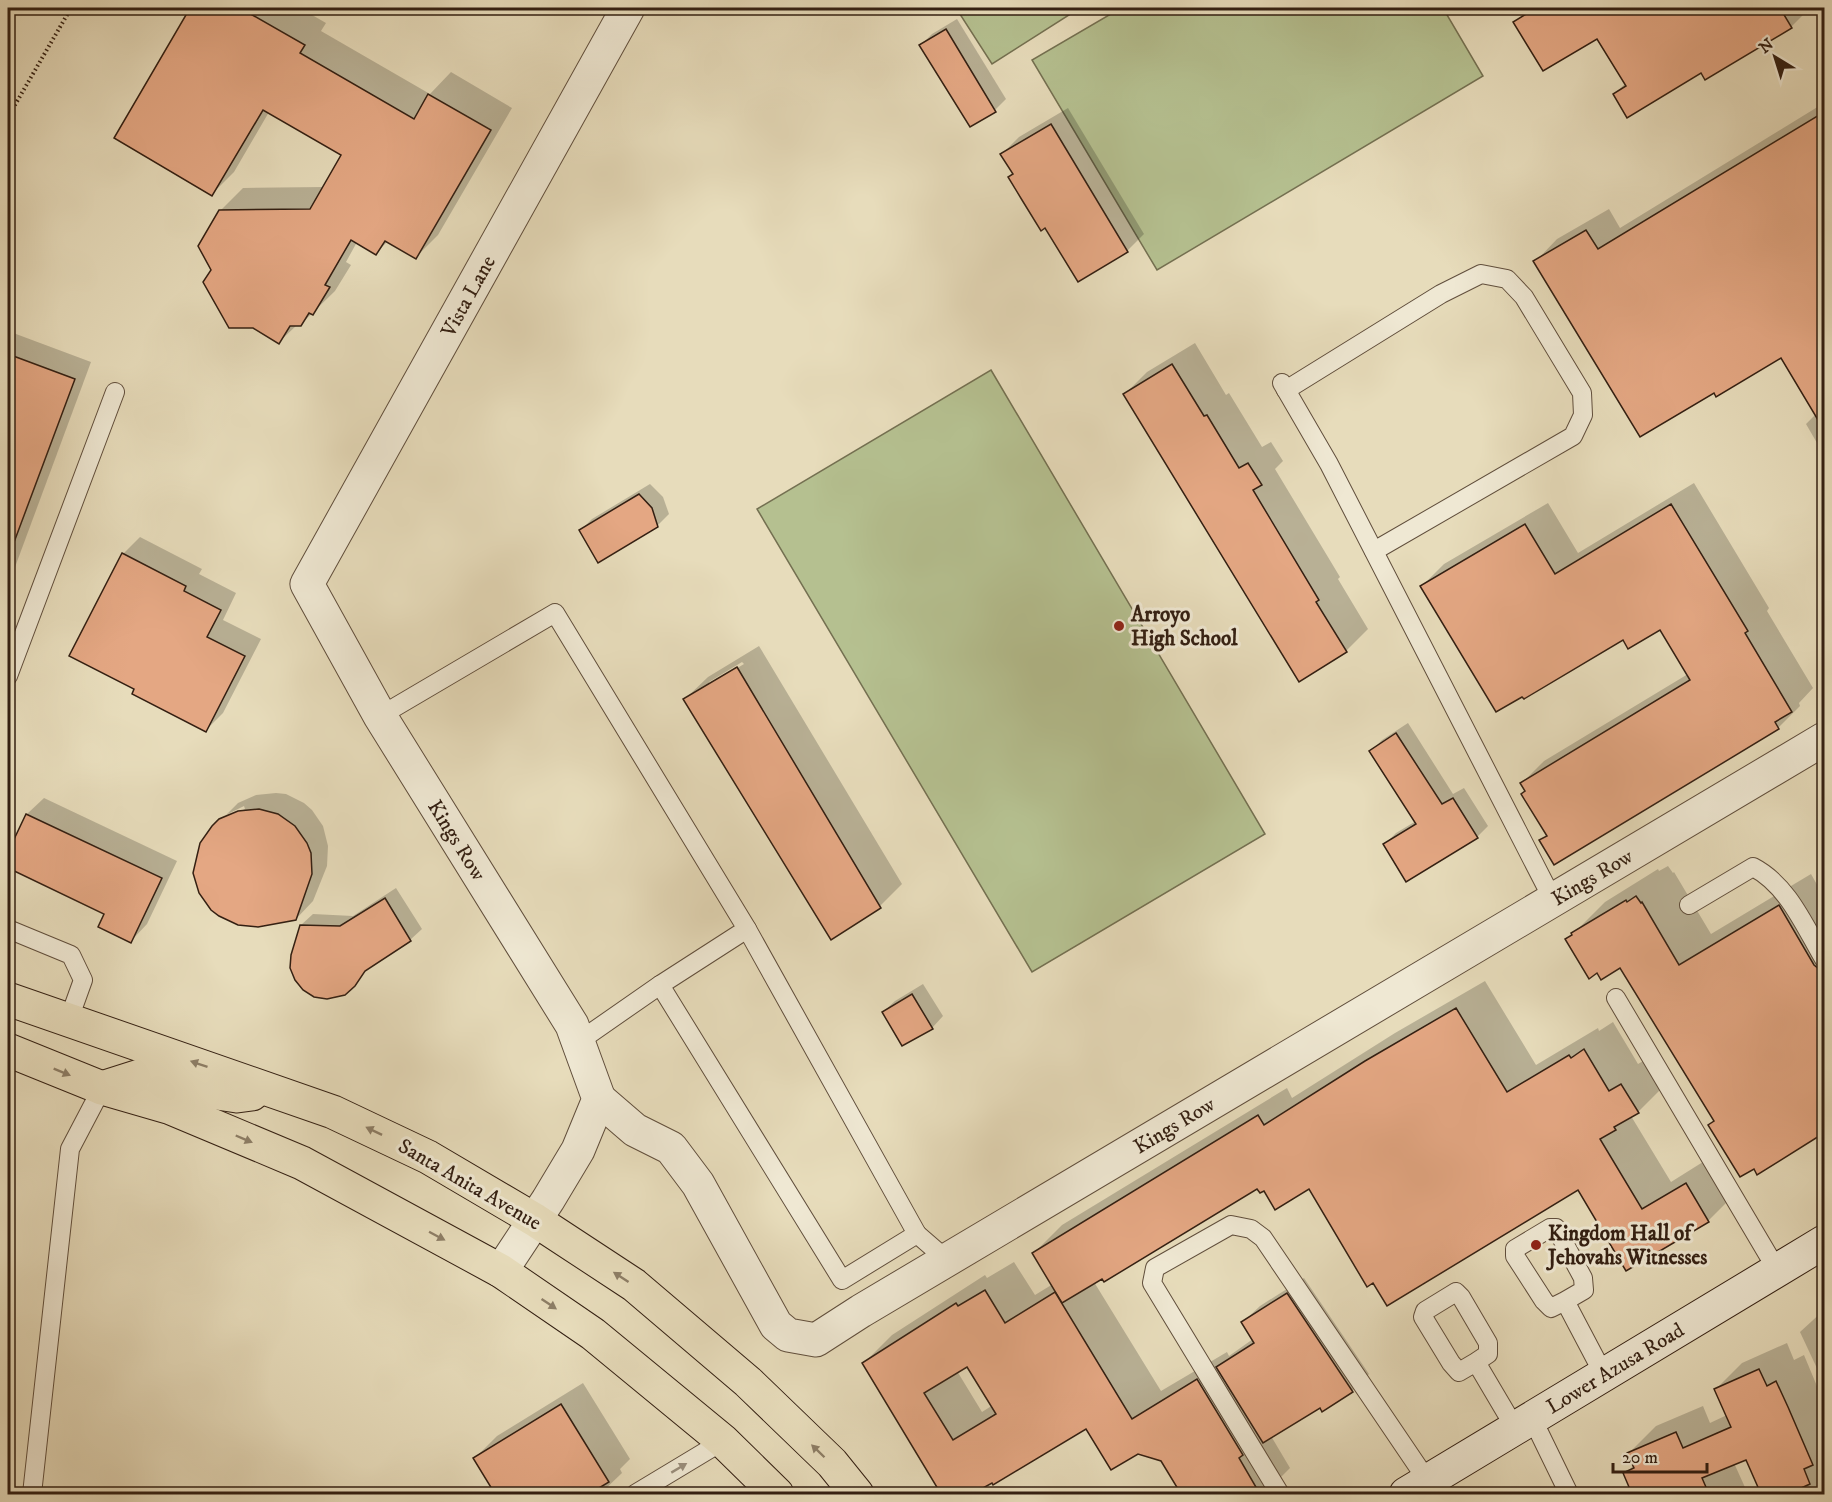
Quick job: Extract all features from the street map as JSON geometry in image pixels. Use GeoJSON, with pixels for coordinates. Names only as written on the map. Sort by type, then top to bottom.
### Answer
{"type":"FeatureCollection","features":[{"type":"Feature","properties":{"kind":"main road","name":"Santa Anita Avenue"},"geometry":{"type":"LineString","coordinates":[[8,999],[333,1112],[428,1157],[535,1220],[634,1285],[730,1367],[832,1463],[857,1494]]}},
{"type":"Feature","properties":{"kind":"main road"},"geometry":{"type":"LineString","coordinates":[[8,1050],[102,1088],[171,1108],[302,1163],[501,1271],[593,1334],[723,1441],[777,1494]]}},
{"type":"Feature","properties":{"kind":"main road"},"geometry":{"type":"LineString","coordinates":[[102,1088],[146,1074],[197,1090],[237,1096],[274,1090]]}},
{"type":"Feature","properties":{"kind":"street","name":"Vista Lane"},"geometry":{"type":"LineString","coordinates":[[308,584],[628,8]]}},
{"type":"Feature","properties":{"kind":"street","name":"Kings Row"},"geometry":{"type":"LineString","coordinates":[[308,584],[380,716],[572,1025],[599,1099],[635,1130],[671,1149],[698,1184],[777,1325],[788,1335],[805,1340],[816,1340],[861,1311],[1824,739]]}},
{"type":"Feature","properties":{"kind":"street"},"geometry":{"type":"LineString","coordinates":[[501,1271],[578,1150],[599,1099]]}},
{"type":"Feature","properties":{"kind":"street","name":"Lower Azusa Road"},"geometry":{"type":"LineString","coordinates":[[1423,1490],[1524,1423],[1824,1242]]}},
{"type":"Feature","properties":{"kind":"lane"},"geometry":{"type":"LineString","coordinates":[[1374,550],[1573,436],[1583,415],[1582,393],[1524,297],[1507,279],[1481,274],[1441,294],[1284,386],[1329,464],[1553,900]]}},
{"type":"Feature","properties":{"kind":"lane"},"geometry":{"type":"LineString","coordinates":[[8,676],[115,392]]}},
{"type":"Feature","properties":{"kind":"lane"},"geometry":{"type":"LineString","coordinates":[[380,716],[555,614],[747,929],[917,1234],[947,1260]]}},
{"type":"Feature","properties":{"kind":"lane"},"geometry":{"type":"LineString","coordinates":[[1689,905],[1753,867],[1763,872],[1781,889],[1824,959]]}},
{"type":"Feature","properties":{"kind":"lane"},"geometry":{"type":"LineString","coordinates":[[8,929],[71,954],[83,980],[69,1019]]}},
{"type":"Feature","properties":{"kind":"lane"},"geometry":{"type":"LineString","coordinates":[[578,1042],[660,985],[747,929]]}},
{"type":"Feature","properties":{"kind":"lane"},"geometry":{"type":"LineString","coordinates":[[660,985],[861,1311]]}},
{"type":"Feature","properties":{"kind":"lane"},"geometry":{"type":"LineString","coordinates":[[1616,998],[1778,1270]]}},
{"type":"Feature","properties":{"kind":"lane"},"geometry":{"type":"LineString","coordinates":[[32,1494],[70,1149],[102,1088]]}},
{"type":"Feature","properties":{"kind":"lane"},"geometry":{"type":"LineString","coordinates":[[1280,1494],[1152,1283],[1155,1268],[1232,1225],[1251,1229],[1263,1238],[1423,1490]]}},
{"type":"Feature","properties":{"kind":"lane"},"geometry":{"type":"LineString","coordinates":[[842,1280],[917,1234]]}},
{"type":"Feature","properties":{"kind":"lane"},"geometry":{"type":"LineString","coordinates":[[1565,1301],[1604,1374]]}},
{"type":"Feature","properties":{"kind":"lane"},"geometry":{"type":"LineString","coordinates":[[1476,1362],[1524,1423],[1569,1494]]}},
{"type":"Feature","properties":{"kind":"lane"},"geometry":{"type":"LineString","coordinates":[[635,1494],[723,1441]]}},
{"type":"Feature","properties":{"kind":"path"},"geometry":{"type":"LineString","coordinates":[[8,117],[71,8]]}},
{"type":"Feature","properties":{"kind":"green space"},"geometry":{"type":"Polygon","coordinates":[[[956,8],[1080,8],[992,64],[956,8]]]}},
{"type":"Feature","properties":{"kind":"green space"},"geometry":{"type":"Polygon","coordinates":[[[1121,8],[1443,8],[1483,76],[1157,270],[1032,60],[1121,8]]]}},
{"type":"Feature","properties":{"kind":"green space"},"geometry":{"type":"Polygon","coordinates":[[[991,370],[1265,834],[1032,972],[757,509],[991,370]]]}},
{"type":"Feature","properties":{"kind":"building"},"geometry":{"type":"Polygon","coordinates":[[[190,8],[240,8],[305,45],[300,53],[414,119],[428,94],[491,130],[416,259],[385,241],[376,255],[351,240],[325,285],[330,287],[313,315],[309,313],[301,326],[290,326],[279,344],[253,328],[229,328],[203,282],[211,270],[198,246],[219,210],[310,209],[341,155],[263,110],[212,196],[114,138],[190,8]]]}},
{"type":"Feature","properties":{"kind":"building"},"geometry":{"type":"Polygon","coordinates":[[[1536,8],[1780,8],[1792,28],[1705,80],[1701,73],[1627,118],[1613,94],[1626,86],[1597,39],[1543,71],[1513,22],[1536,8]]]}},
{"type":"Feature","properties":{"kind":"building"},"geometry":{"type":"Polygon","coordinates":[[[946,29],[996,112],[970,127],[919,45],[946,29]]]}},
{"type":"Feature","properties":{"kind":"building"},"geometry":{"type":"Polygon","coordinates":[[[1824,112],[1824,430],[1781,358],[1716,397],[1714,393],[1640,437],[1533,261],[1586,230],[1598,249],[1824,112]]]}},
{"type":"Feature","properties":{"kind":"building"},"geometry":{"type":"Polygon","coordinates":[[[1051,124],[1128,252],[1078,282],[1045,228],[1041,231],[1022,200],[1008,177],[1013,174],[1000,154],[1051,124]]]}},
{"type":"Feature","properties":{"kind":"building"},"geometry":{"type":"Polygon","coordinates":[[[8,354],[75,379],[10,553],[8,552],[8,354]]]}},
{"type":"Feature","properties":{"kind":"building"},"geometry":{"type":"Polygon","coordinates":[[[1172,364],[1204,416],[1207,415],[1239,468],[1248,463],[1262,485],[1253,490],[1319,600],[1316,602],[1347,652],[1299,682],[1123,394],[1172,364]]]}},
{"type":"Feature","properties":{"kind":"building"},"geometry":{"type":"Polygon","coordinates":[[[639,494],[652,508],[658,527],[598,563],[579,530],[639,494]]]}},
{"type":"Feature","properties":{"kind":"building"},"geometry":{"type":"Polygon","coordinates":[[[1671,504],[1748,631],[1745,633],[1792,712],[1775,722],[1779,729],[1554,865],[1539,840],[1547,836],[1521,794],[1525,791],[1520,783],[1690,680],[1660,630],[1628,649],[1623,640],[1524,699],[1522,697],[1496,712],[1420,586],[1525,524],[1555,574],[1671,504]]]}},
{"type":"Feature","properties":{"kind":"building"},"geometry":{"type":"Polygon","coordinates":[[[122,553],[186,586],[184,591],[221,610],[207,637],[245,656],[206,732],[132,694],[134,689],[69,656],[122,553]]]}},
{"type":"Feature","properties":{"kind":"building"},"geometry":{"type":"Polygon","coordinates":[[[737,667],[881,908],[831,940],[683,699],[737,667]]]}},
{"type":"Feature","properties":{"kind":"building"},"geometry":{"type":"Polygon","coordinates":[[[1396,733],[1442,804],[1453,798],[1478,838],[1406,882],[1383,844],[1416,824],[1369,751],[1396,733]]]}},
{"type":"Feature","properties":{"kind":"building"},"geometry":{"type":"Polygon","coordinates":[[[259,809],[278,814],[295,826],[311,853],[312,874],[296,920],[258,927],[238,925],[211,910],[199,893],[193,873],[200,843],[219,819],[238,811],[259,809]]]}},
{"type":"Feature","properties":{"kind":"building"},"geometry":{"type":"Polygon","coordinates":[[[26,814],[162,878],[131,943],[98,927],[104,914],[8,868],[8,852],[26,814]]]}},
{"type":"Feature","properties":{"kind":"building"},"geometry":{"type":"Polygon","coordinates":[[[1636,896],[1642,902],[1679,965],[1779,905],[1814,965],[1824,970],[1824,1133],[1757,1175],[1754,1169],[1740,1177],[1708,1125],[1714,1121],[1620,968],[1601,980],[1597,973],[1589,979],[1565,939],[1572,935],[1571,933],[1636,896]]]}},
{"type":"Feature","properties":{"kind":"building"},"geometry":{"type":"Polygon","coordinates":[[[385,898],[411,941],[365,971],[355,986],[345,995],[327,999],[314,997],[303,990],[295,980],[290,968],[291,955],[300,925],[340,926],[385,898]]]}},
{"type":"Feature","properties":{"kind":"building"},"geometry":{"type":"Polygon","coordinates":[[[912,994],[933,1029],[902,1046],[882,1012],[912,994]]]}},
{"type":"Feature","properties":{"kind":"building"},"geometry":{"type":"Polygon","coordinates":[[[1456,1008],[1507,1092],[1569,1055],[1571,1058],[1584,1049],[1609,1091],[1621,1084],[1639,1113],[1614,1127],[1616,1130],[1600,1139],[1642,1209],[1686,1183],[1709,1222],[1626,1271],[1578,1190],[1387,1306],[1373,1283],[1367,1287],[1309,1189],[1275,1210],[1264,1191],[1260,1193],[1257,1189],[1104,1282],[1102,1279],[1062,1303],[1032,1253],[1258,1115],[1264,1125],[1365,1061],[1456,1008]]]}},
{"type":"Feature","properties":{"kind":"building"},"geometry":{"type":"Polygon","coordinates":[[[985,1290],[1005,1323],[1055,1292],[1132,1419],[1197,1379],[1243,1455],[1239,1458],[1260,1494],[1181,1494],[1161,1461],[1138,1454],[1111,1470],[1086,1429],[993,1485],[992,1483],[972,1494],[941,1494],[862,1363],[956,1303],[958,1306],[985,1290]],[[967,1367],[924,1393],[953,1440],[996,1414],[967,1367]]]}},
{"type":"Feature","properties":{"kind":"building"},"geometry":{"type":"Polygon","coordinates":[[[1287,1293],[1353,1392],[1322,1412],[1320,1408],[1263,1443],[1216,1367],[1254,1343],[1241,1322],[1287,1293]]]}},
{"type":"Feature","properties":{"kind":"building"},"geometry":{"type":"Polygon","coordinates":[[[1759,1369],[1767,1386],[1776,1381],[1788,1407],[1813,1465],[1804,1469],[1810,1484],[1788,1494],[1761,1494],[1746,1460],[1702,1478],[1709,1494],[1632,1494],[1623,1473],[1634,1468],[1627,1453],[1676,1432],[1683,1448],[1731,1427],[1714,1389],[1759,1369]]]}},
{"type":"Feature","properties":{"kind":"building"},"geometry":{"type":"Polygon","coordinates":[[[561,1404],[609,1482],[589,1494],[495,1494],[473,1458],[561,1404]]]}},
{"type":"Feature","properties":{"kind":"place","name":"Arroyo High School"},"geometry":{"type":"Point","coordinates":[1119,626]}},
{"type":"Feature","properties":{"kind":"place","name":"Kingdom Hall of Jehovahs Witnesses"},"geometry":{"type":"Point","coordinates":[1536,1245]}}]}
